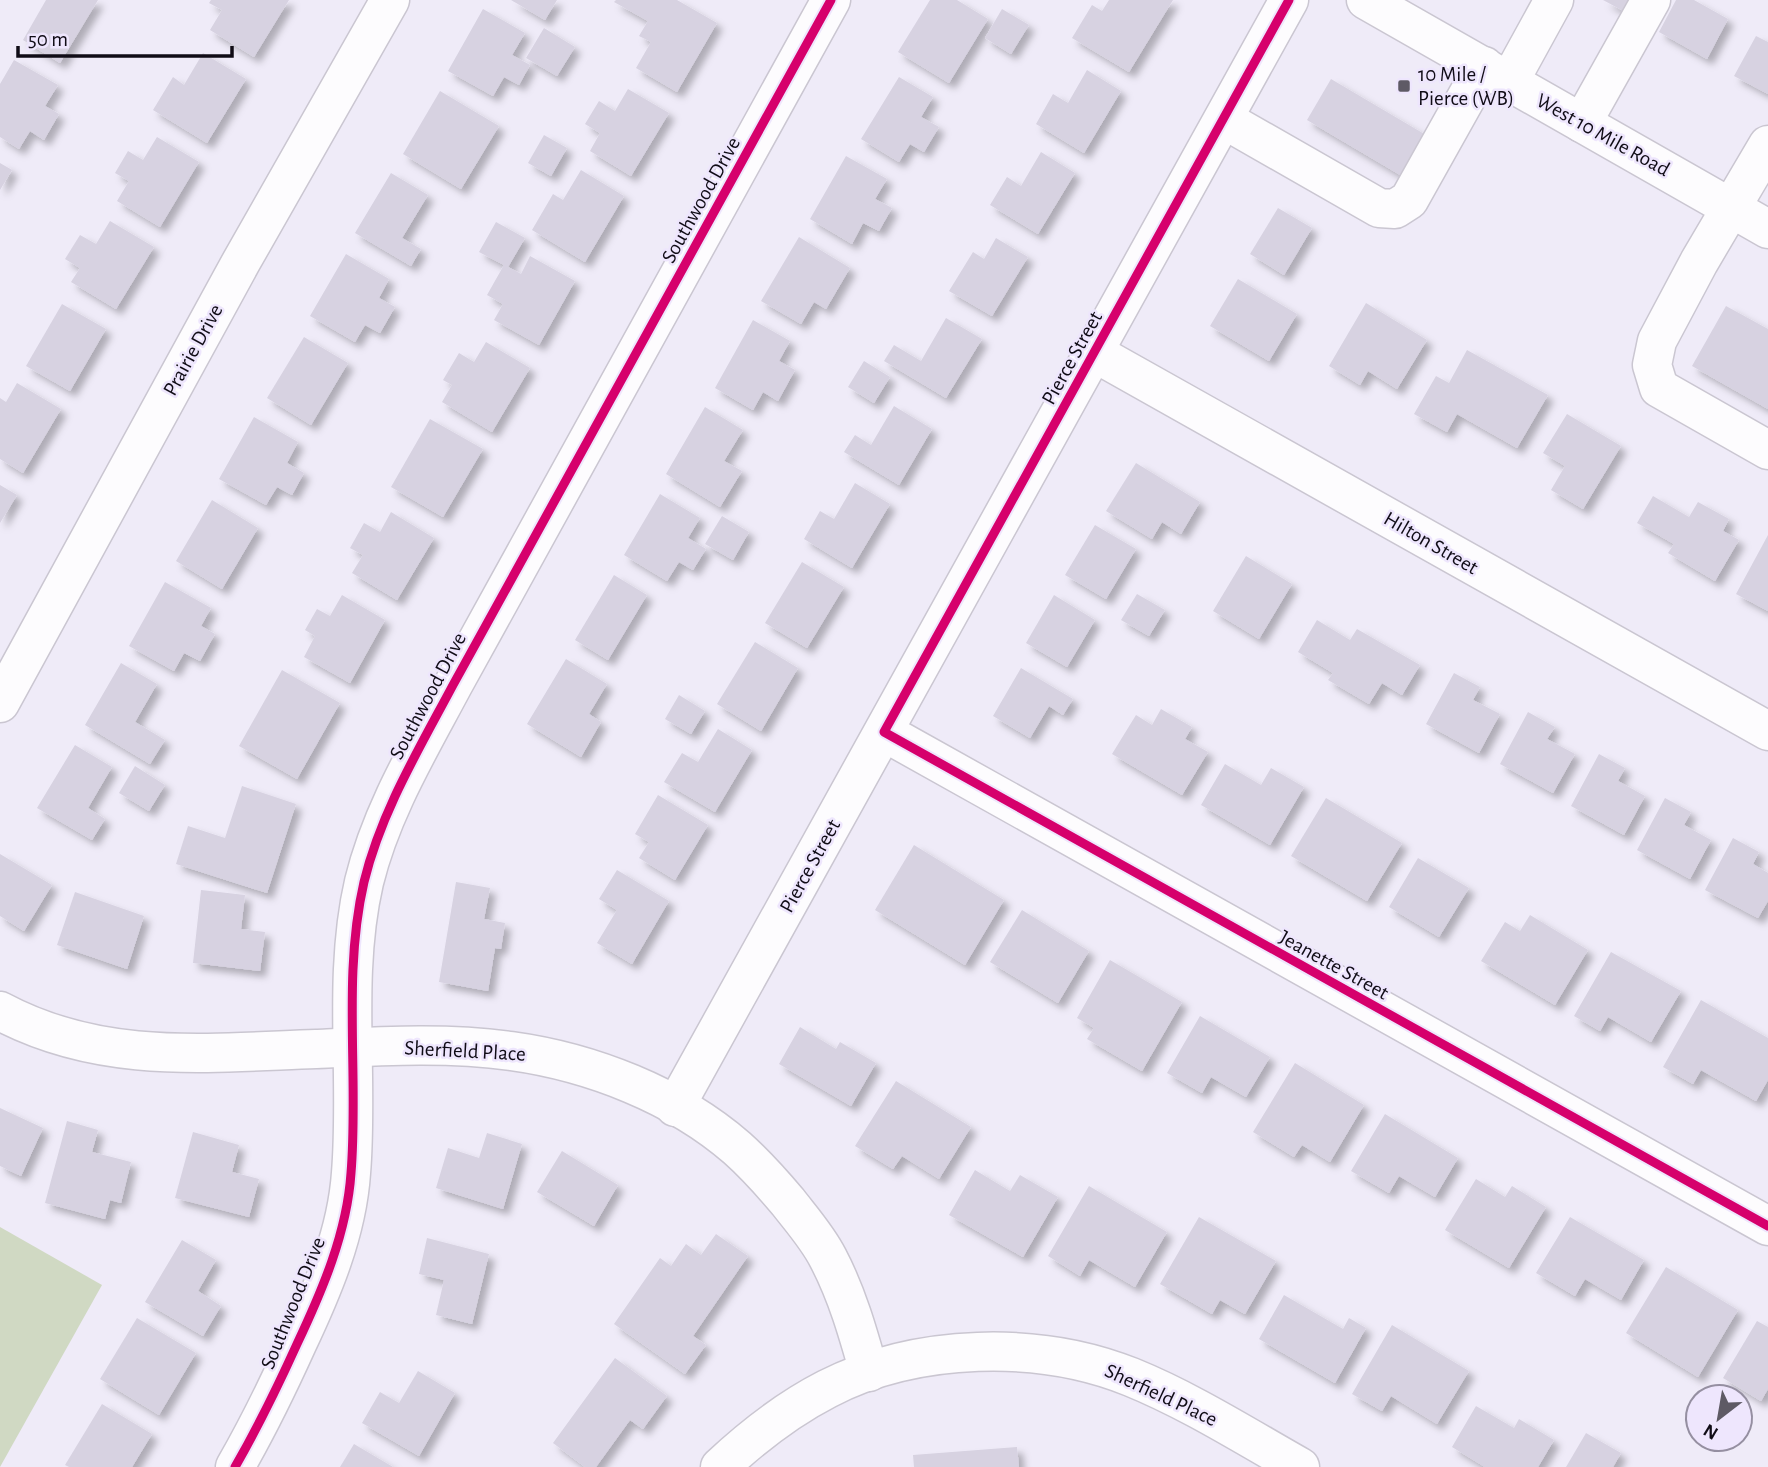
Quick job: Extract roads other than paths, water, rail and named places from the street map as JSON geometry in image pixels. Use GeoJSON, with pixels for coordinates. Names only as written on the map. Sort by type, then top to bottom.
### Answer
{"type":"FeatureCollection","features":[{"type":"Feature","properties":{"kind":"street","name":"Prairie Drive"},"geometry":{"type":"LineString","coordinates":[[0,703],[241,262],[390,0]]}},
{"type":"Feature","properties":{"kind":"street","name":"Pierce Street"},"geometry":{"type":"LineString","coordinates":[[676,1107],[1290,0]]}},
{"type":"Feature","properties":{"kind":"street","name":"West 10 Mile Road"},"geometry":{"type":"LineString","coordinates":[[1366,0],[1768,229]]}},
{"type":"Feature","properties":{"kind":"street"},"geometry":{"type":"LineString","coordinates":[[1225,120],[1379,208],[1395,209],[1409,200],[1496,74],[1553,0]]}},
{"type":"Feature","properties":{"kind":"street"},"geometry":{"type":"LineString","coordinates":[[1582,123],[1651,0]]}},
{"type":"Feature","properties":{"kind":"street","name":"Southwood Drive"},"geometry":{"type":"LineString","coordinates":[[235,1467],[274,1395],[320,1296],[341,1231],[351,1174],[352,1003],[358,920],[364,883],[394,797],[820,4]]}},
{"type":"Feature","properties":{"kind":"street"},"geometry":{"type":"LineString","coordinates":[[1768,145],[1699,261],[1657,341],[1652,365],[1660,388],[1768,450]]}},
{"type":"Feature","properties":{"kind":"street","name":"Hilton Street"},"geometry":{"type":"LineString","coordinates":[[1095,353],[1768,731]]}},
{"type":"Feature","properties":{"kind":"street","name":"Jeanette Street"},"geometry":{"type":"LineString","coordinates":[[884,732],[1768,1226]]}},
{"type":"Feature","properties":{"kind":"street","name":"Sherfield Place"},"geometry":{"type":"LineString","coordinates":[[0,1012],[64,1038],[141,1052],[179,1054],[451,1047],[540,1056],[597,1072],[676,1107],[737,1148],[759,1170],[805,1223],[827,1256],[840,1282],[869,1372],[908,1361],[973,1352],[1027,1353],[1079,1361],[1130,1377],[1159,1390],[1300,1467]]}},
{"type":"Feature","properties":{"kind":"street"},"geometry":{"type":"LineString","coordinates":[[720,1467],[738,1449],[790,1411],[828,1388],[869,1372]]}},
{"type":"Feature","properties":{"kind":"place","name":"10 Mile / Pierce (WB)"},"geometry":{"type":"Point","coordinates":[1404,86]}}]}
